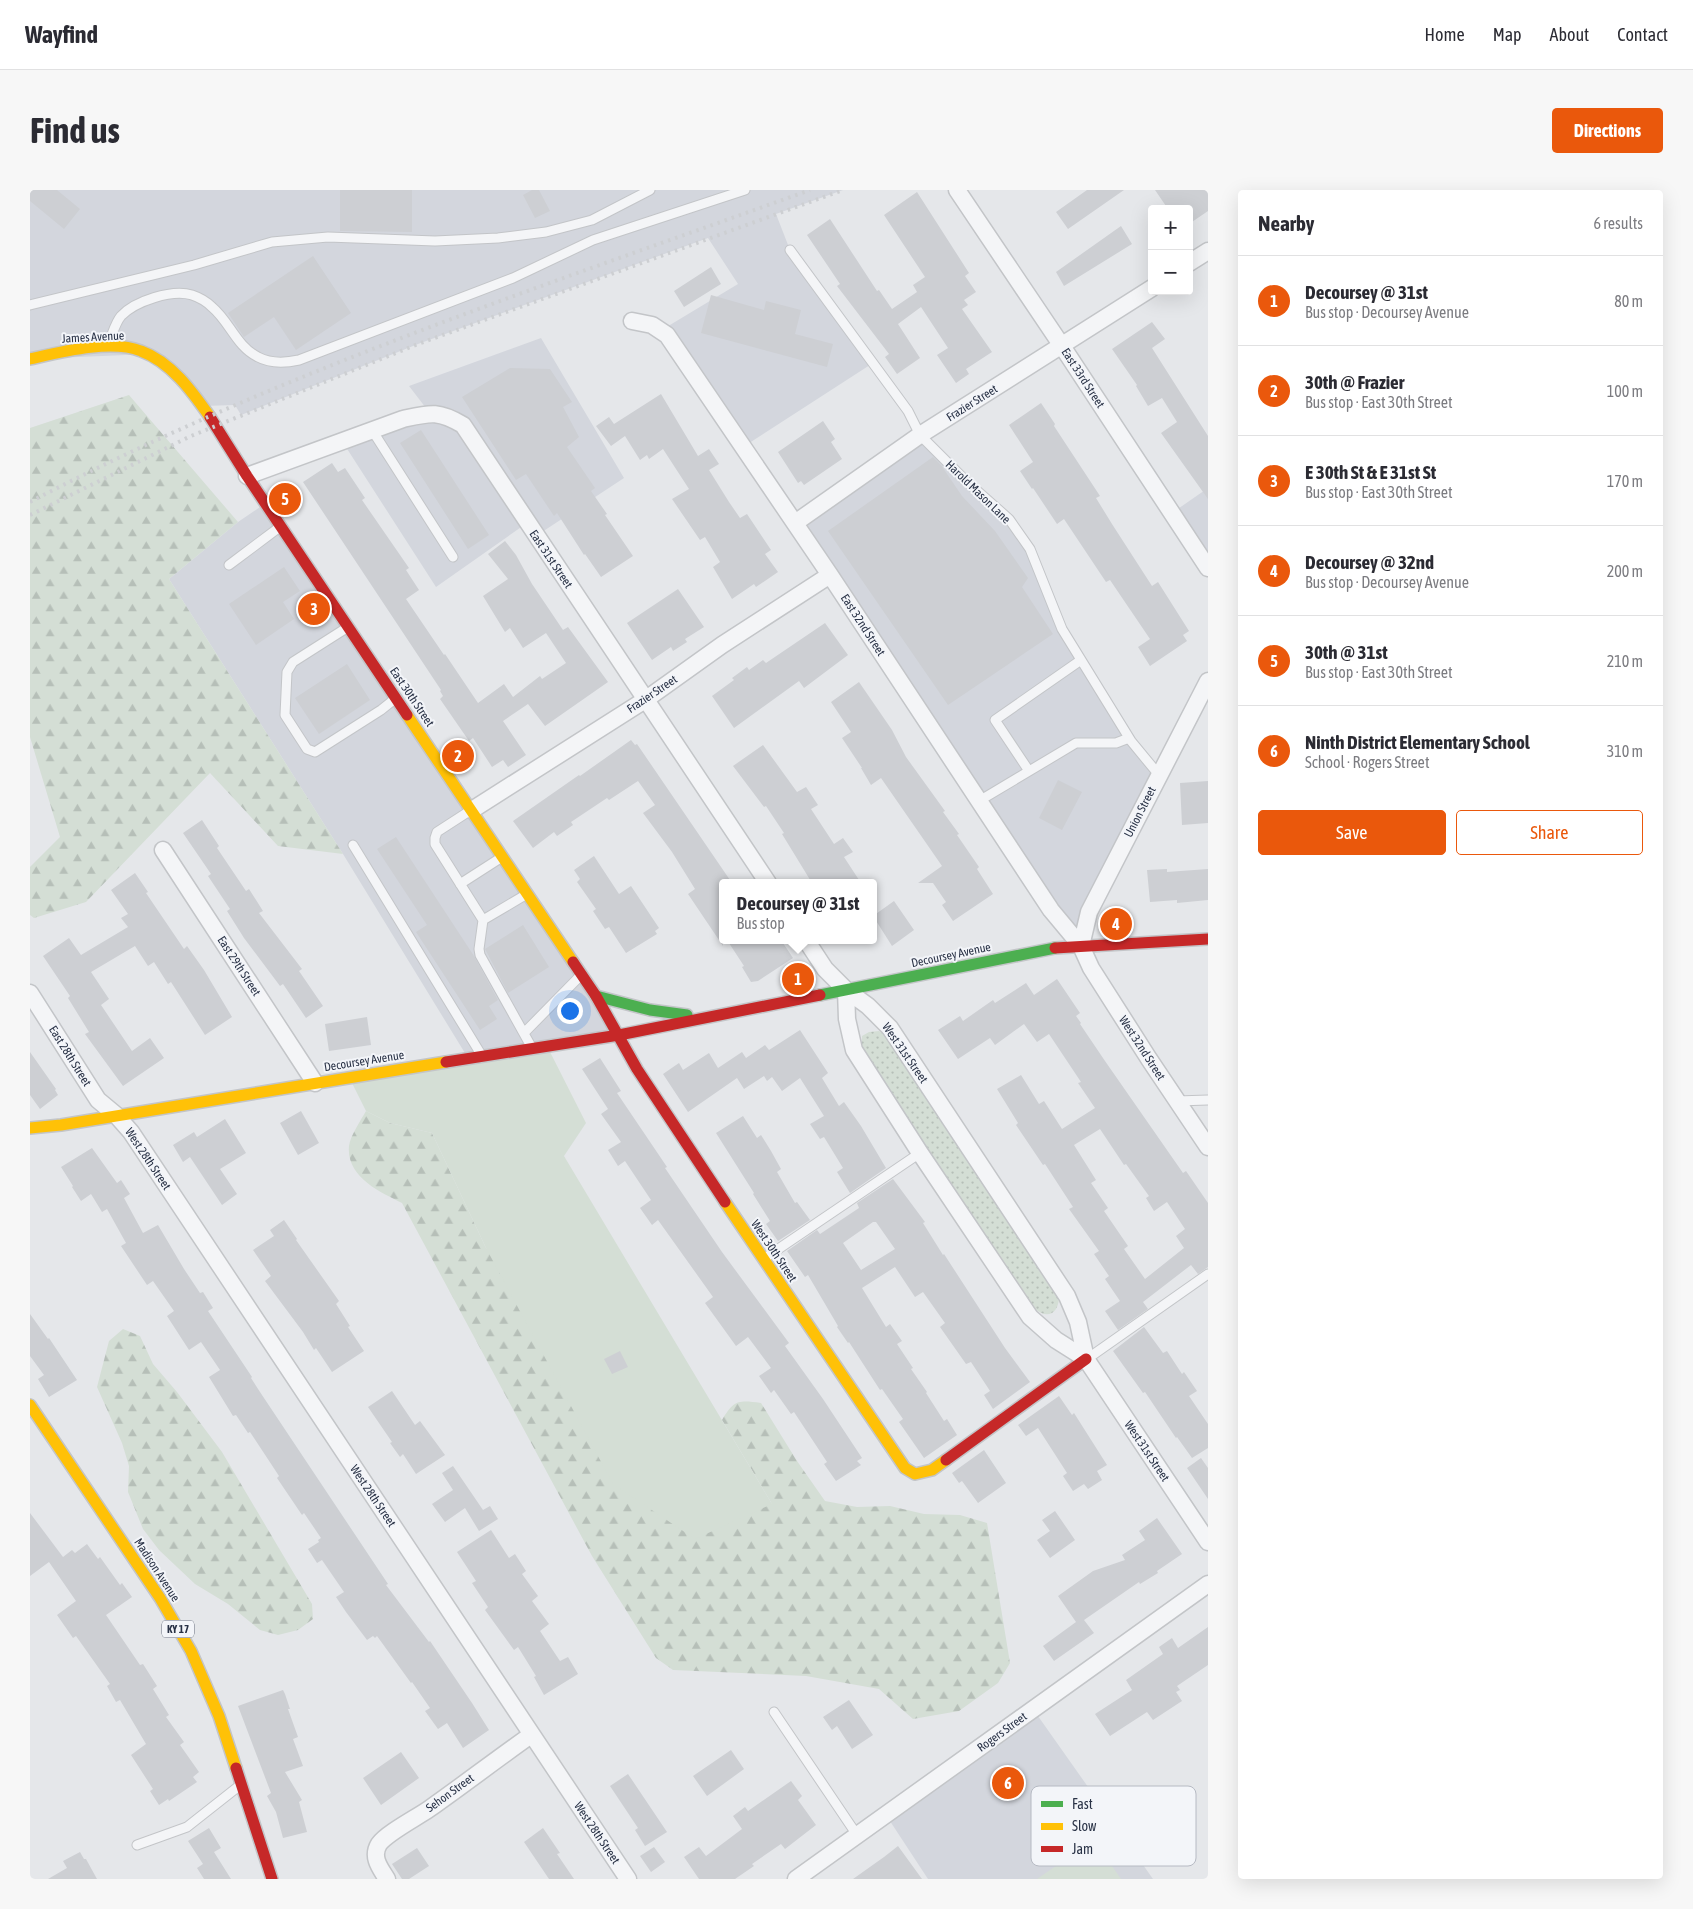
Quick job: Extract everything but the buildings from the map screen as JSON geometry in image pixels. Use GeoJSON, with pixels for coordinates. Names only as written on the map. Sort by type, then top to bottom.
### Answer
{"type":"FeatureCollection","features":[{"type":"Feature","properties":{"kind":"main road","name":"James Avenue"},"geometry":{"type":"LineString","coordinates":[[30,359],[60,352],[107,347],[138,349],[150,354],[173,372],[204,406],[247,476]]}},
{"type":"Feature","properties":{"kind":"main road","name":"East 30th Street"},"geometry":{"type":"LineString","coordinates":[[247,476],[472,810],[596,996],[619,1034]]}},
{"type":"Feature","properties":{"kind":"main road","name":"Decoursey Avenue"},"geometry":{"type":"LineString","coordinates":[[30,1128],[61,1125],[315,1082],[619,1034],[1047,949],[1208,939]]}},
{"type":"Feature","properties":{"kind":"main road","name":"Decoursey Avenue"},"geometry":{"type":"LineString","coordinates":[[596,996],[650,1010],[702,1018]]}},
{"type":"Feature","properties":{"kind":"main road","name":"West 30th Street"},"geometry":{"type":"LineString","coordinates":[[619,1034],[637,1069],[762,1259],[905,1468],[915,1474],[932,1470],[1086,1359]]}},
{"type":"Feature","properties":{"kind":"main road","name":"Madison Avenue"},"geometry":{"type":"LineString","coordinates":[[30,1405],[160,1598],[191,1651],[219,1716],[272,1879]]}},
{"type":"Feature","properties":{"kind":"street","name":"East 33rd Street"},"geometry":{"type":"LineString","coordinates":[[957,190],[1208,568]]}},
{"type":"Feature","properties":{"kind":"street"},"geometry":{"type":"LineString","coordinates":[[1193,260],[1208,251]]}},
{"type":"Feature","properties":{"kind":"street","name":"Frazier Street"},"geometry":{"type":"LineString","coordinates":[[795,523],[920,435],[1148,291]]}},
{"type":"Feature","properties":{"kind":"street","name":"East 32nd Street"},"geometry":{"type":"LineString","coordinates":[[632,322],[652,325],[666,336],[830,575],[1051,910],[1081,946]]}},
{"type":"Feature","properties":{"kind":"street","name":"East 31st Street"},"geometry":{"type":"LineString","coordinates":[[247,476],[403,419],[429,413],[448,416],[463,425],[644,700],[765,879]]}},
{"type":"Feature","properties":{"kind":"street","name":"Frazier Street"},"geometry":{"type":"LineString","coordinates":[[472,810],[644,700],[722,645],[830,575]]}},
{"type":"Feature","properties":{"kind":"street","name":"Union Street"},"geometry":{"type":"LineString","coordinates":[[1081,946],[1089,912],[1208,681]]}},
{"type":"Feature","properties":{"kind":"street","name":"East 29th Street"},"geometry":{"type":"LineString","coordinates":[[162,850],[315,1082]]}},
{"type":"Feature","properties":{"kind":"street"},"geometry":{"type":"LineString","coordinates":[[809,944],[825,969],[846,990]]}},
{"type":"Feature","properties":{"kind":"street","name":"West 32nd Street"},"geometry":{"type":"LineString","coordinates":[[1081,946],[1091,968],[1208,1147]]}},
{"type":"Feature","properties":{"kind":"street","name":"West 31st Street"},"geometry":{"type":"LineString","coordinates":[[846,990],[847,1019],[854,1050],[920,1153],[1030,1317],[1056,1340],[1086,1359]]}},
{"type":"Feature","properties":{"kind":"street","name":"West 31st Street"},"geometry":{"type":"LineString","coordinates":[[846,990],[868,1006],[890,1028],[1062,1288],[1078,1322],[1086,1359],[1208,1542]]}},
{"type":"Feature","properties":{"kind":"street","name":"East 28th Street"},"geometry":{"type":"LineString","coordinates":[[30,993],[98,1100],[116,1115]]}},
{"type":"Feature","properties":{"kind":"street","name":"West 28th Street"},"geometry":{"type":"LineString","coordinates":[[116,1115],[131,1132],[530,1735],[628,1879]]}},
{"type":"Feature","properties":{"kind":"street","name":"Rogers Street"},"geometry":{"type":"LineString","coordinates":[[796,1879],[1208,1584]]}},
{"type":"Feature","properties":{"kind":"street","name":"Sehon Street"},"geometry":{"type":"LineString","coordinates":[[387,1879],[378,1866],[375,1856],[379,1844],[530,1735]]}},
{"type":"Feature","properties":{"kind":"lane"},"geometry":{"type":"LineString","coordinates":[[30,305],[194,265],[272,242],[328,237],[435,241],[498,238],[546,232],[592,220],[650,190]]}},
{"type":"Feature","properties":{"kind":"lane"},"geometry":{"type":"LineString","coordinates":[[107,347],[120,317],[132,308],[149,299],[181,293],[194,295],[212,306],[224,319],[239,343],[256,357],[284,363],[299,360],[513,278],[593,240],[745,190]]}},
{"type":"Feature","properties":{"kind":"lane","name":"Harold Mason Lane"},"geometry":{"type":"LineString","coordinates":[[790,250],[908,411],[920,435],[965,480],[1009,519],[1030,549],[1062,629],[1129,738],[1159,774]]}},
{"type":"Feature","properties":{"kind":"lane"},"geometry":{"type":"LineString","coordinates":[[372,430],[453,557]]}},
{"type":"Feature","properties":{"kind":"lane"},"geometry":{"type":"LineString","coordinates":[[229,565],[281,526]]}},
{"type":"Feature","properties":{"kind":"lane"},"geometry":{"type":"LineString","coordinates":[[348,627],[293,662],[287,672],[285,714],[307,748],[315,752],[381,710],[396,698]]}},
{"type":"Feature","properties":{"kind":"lane"},"geometry":{"type":"LineString","coordinates":[[1029,771],[996,720],[1081,660]]}},
{"type":"Feature","properties":{"kind":"lane"},"geometry":{"type":"LineString","coordinates":[[979,801],[1076,743],[1116,743],[1129,738]]}},
{"type":"Feature","properties":{"kind":"lane"},"geometry":{"type":"LineString","coordinates":[[472,810],[437,832],[435,844],[483,920],[480,954],[532,1048]]}},
{"type":"Feature","properties":{"kind":"lane"},"geometry":{"type":"LineString","coordinates":[[353,845],[482,1056]]}},
{"type":"Feature","properties":{"kind":"lane"},"geometry":{"type":"LineString","coordinates":[[460,884],[502,856]]}},
{"type":"Feature","properties":{"kind":"lane"},"geometry":{"type":"LineString","coordinates":[[483,920],[527,894]]}},
{"type":"Feature","properties":{"kind":"lane"},"geometry":{"type":"LineString","coordinates":[[524,1033],[581,974]]}},
{"type":"Feature","properties":{"kind":"lane"},"geometry":{"type":"LineString","coordinates":[[1177,1101],[1208,1100]]}},
{"type":"Feature","properties":{"kind":"lane"},"geometry":{"type":"LineString","coordinates":[[762,1259],[920,1153]]}},
{"type":"Feature","properties":{"kind":"lane"},"geometry":{"type":"LineString","coordinates":[[1086,1359],[1208,1274]]}},
{"type":"Feature","properties":{"kind":"lane"},"geometry":{"type":"LineString","coordinates":[[774,1712],[857,1835]]}},
{"type":"Feature","properties":{"kind":"lane"},"geometry":{"type":"LineString","coordinates":[[137,1846],[187,1827],[241,1785]]}},
{"type":"Feature","properties":{"kind":"shaded area"},"geometry":{"type":"Polygon","coordinates":[[[30,190],[843,190],[776,214],[790,250],[873,363],[743,447],[660,331],[738,284],[708,238],[418,344],[241,415],[235,405],[203,406],[150,354],[30,359],[30,190]]]}},
{"type":"Feature","properties":{"kind":"shaded area"},"geometry":{"type":"Polygon","coordinates":[[[541,338],[624,478],[536,536],[527,523],[436,587],[342,441],[429,412],[409,386],[541,338]]]}},
{"type":"Feature","properties":{"kind":"shaded area"},"geometry":{"type":"Polygon","coordinates":[[[920,435],[1009,519],[1030,549],[1062,629],[1131,741],[1159,775],[1081,946],[795,523],[920,435]]]}},
{"type":"Feature","properties":{"kind":"shaded area"},"geometry":{"type":"Polygon","coordinates":[[[1208,488],[1208,568],[1172,513],[1208,488]]]}},
{"type":"Feature","properties":{"kind":"shaded area"},"geometry":{"type":"Polygon","coordinates":[[[266,503],[619,1035],[468,1058],[343,854],[169,579],[238,522],[266,503]]]}},
{"type":"Feature","properties":{"kind":"shaded area"},"geometry":{"type":"Polygon","coordinates":[[[1033,1709],[1087,1786],[1031,1786],[1031,1866],[1144,1866],[1153,1879],[928,1879],[886,1815],[1033,1709]]]}},
{"type":"Feature","properties":{"kind":"green space"},"geometry":{"type":"Polygon","coordinates":[[[129,395],[238,522],[169,579],[343,854],[278,846],[210,773],[86,902],[34,918],[30,915],[30,867],[60,837],[30,737],[30,428],[129,395]]]}},
{"type":"Feature","properties":{"kind":"green space"},"geometry":{"type":"Polygon","coordinates":[[[879,1031],[886,1036],[1059,1298],[1056,1308],[1051,1314],[1043,1314],[1034,1308],[864,1053],[862,1036],[869,1032],[879,1031]]]}},
{"type":"Feature","properties":{"kind":"green space"},"geometry":{"type":"Polygon","coordinates":[[[547,1046],[586,1123],[564,1156],[772,1504],[695,1539],[613,1484],[486,1248],[432,1133],[390,1123],[366,1111],[349,1077],[547,1046]]]}},
{"type":"Feature","properties":{"kind":"green space"},"geometry":{"type":"Polygon","coordinates":[[[366,1111],[390,1123],[432,1133],[486,1248],[772,1504],[722,1420],[730,1408],[737,1403],[761,1403],[797,1461],[825,1501],[857,1507],[890,1506],[924,1514],[960,1515],[987,1523],[1010,1663],[998,1683],[959,1711],[913,1719],[879,1689],[806,1676],[673,1670],[656,1658],[592,1556],[402,1203],[366,1182],[353,1166],[349,1146],[366,1111]]]}},
{"type":"Feature","properties":{"kind":"green space"},"geometry":{"type":"Polygon","coordinates":[[[123,1329],[140,1336],[153,1364],[177,1392],[222,1452],[312,1604],[313,1619],[298,1630],[278,1635],[260,1630],[228,1604],[195,1584],[159,1550],[143,1529],[128,1492],[129,1466],[122,1443],[97,1387],[109,1341],[123,1329]]]}},
{"type":"Feature","properties":{"kind":"green space"},"geometry":{"type":"Polygon","coordinates":[[[1056,1866],[1112,1866],[1121,1879],[1037,1879],[1056,1866]]]}},
{"type":"Feature","properties":{"kind":"railway"},"geometry":{"type":"LineString","coordinates":[[30,502],[124,455],[317,371],[513,296],[810,190]]}},
{"type":"Feature","properties":{"kind":"railway"},"geometry":{"type":"LineString","coordinates":[[30,515],[191,436],[418,344],[843,190]]}},
{"type":"Feature","properties":{"kind":"traffic: fast"},"geometry":{"type":"LineString","coordinates":[[820,995],[1055,948]]}},
{"type":"Feature","properties":{"kind":"traffic: fast"},"geometry":{"type":"LineString","coordinates":[[596,996],[650,1010],[687,1015]]}},
{"type":"Feature","properties":{"kind":"traffic: slow"},"geometry":{"type":"LineString","coordinates":[[30,359],[101,346],[115,346],[141,351],[162,362],[180,378],[210,417]]}},
{"type":"Feature","properties":{"kind":"traffic: slow"},"geometry":{"type":"LineString","coordinates":[[407,715],[573,962]]}},
{"type":"Feature","properties":{"kind":"traffic: slow"},"geometry":{"type":"LineString","coordinates":[[30,1128],[61,1125],[446,1062]]}},
{"type":"Feature","properties":{"kind":"traffic: slow"},"geometry":{"type":"LineString","coordinates":[[725,1202],[905,1468],[915,1474],[932,1470],[946,1460]]}},
{"type":"Feature","properties":{"kind":"traffic: slow"},"geometry":{"type":"LineString","coordinates":[[30,1405],[160,1598],[191,1651],[219,1716],[236,1768]]}},
{"type":"Feature","properties":{"kind":"traffic: jam"},"geometry":{"type":"LineString","coordinates":[[210,417],[247,476],[407,715]]}},
{"type":"Feature","properties":{"kind":"traffic: jam"},"geometry":{"type":"LineString","coordinates":[[1055,948],[1208,939]]}},
{"type":"Feature","properties":{"kind":"traffic: jam"},"geometry":{"type":"LineString","coordinates":[[573,962],[596,996],[637,1069],[725,1202]]}},
{"type":"Feature","properties":{"kind":"traffic: jam"},"geometry":{"type":"LineString","coordinates":[[446,1062],[619,1035],[820,995]]}},
{"type":"Feature","properties":{"kind":"traffic: jam"},"geometry":{"type":"LineString","coordinates":[[946,1460],[1086,1359]]}},
{"type":"Feature","properties":{"kind":"traffic: jam"},"geometry":{"type":"LineString","coordinates":[[236,1768],[272,1879]]}},
{"type":"Feature","properties":{"kind":"place","name":"30th @ 31st"},"geometry":{"type":"Point","coordinates":[285,499]}},
{"type":"Feature","properties":{"kind":"place","name":"E 30th St & E 31st St"},"geometry":{"type":"Point","coordinates":[314,609]}},
{"type":"Feature","properties":{"kind":"place","name":"30th @ Frazier"},"geometry":{"type":"Point","coordinates":[458,756]}},
{"type":"Feature","properties":{"kind":"place","name":"Decoursey @ 32nd"},"geometry":{"type":"Point","coordinates":[1116,924]}},
{"type":"Feature","properties":{"kind":"place","name":"Decoursey @ 31st"},"geometry":{"type":"Point","coordinates":[798,979]}},
{"type":"Feature","properties":{"kind":"place","name":"Ninth District Elementary School"},"geometry":{"type":"Point","coordinates":[1008,1783]}}]}
